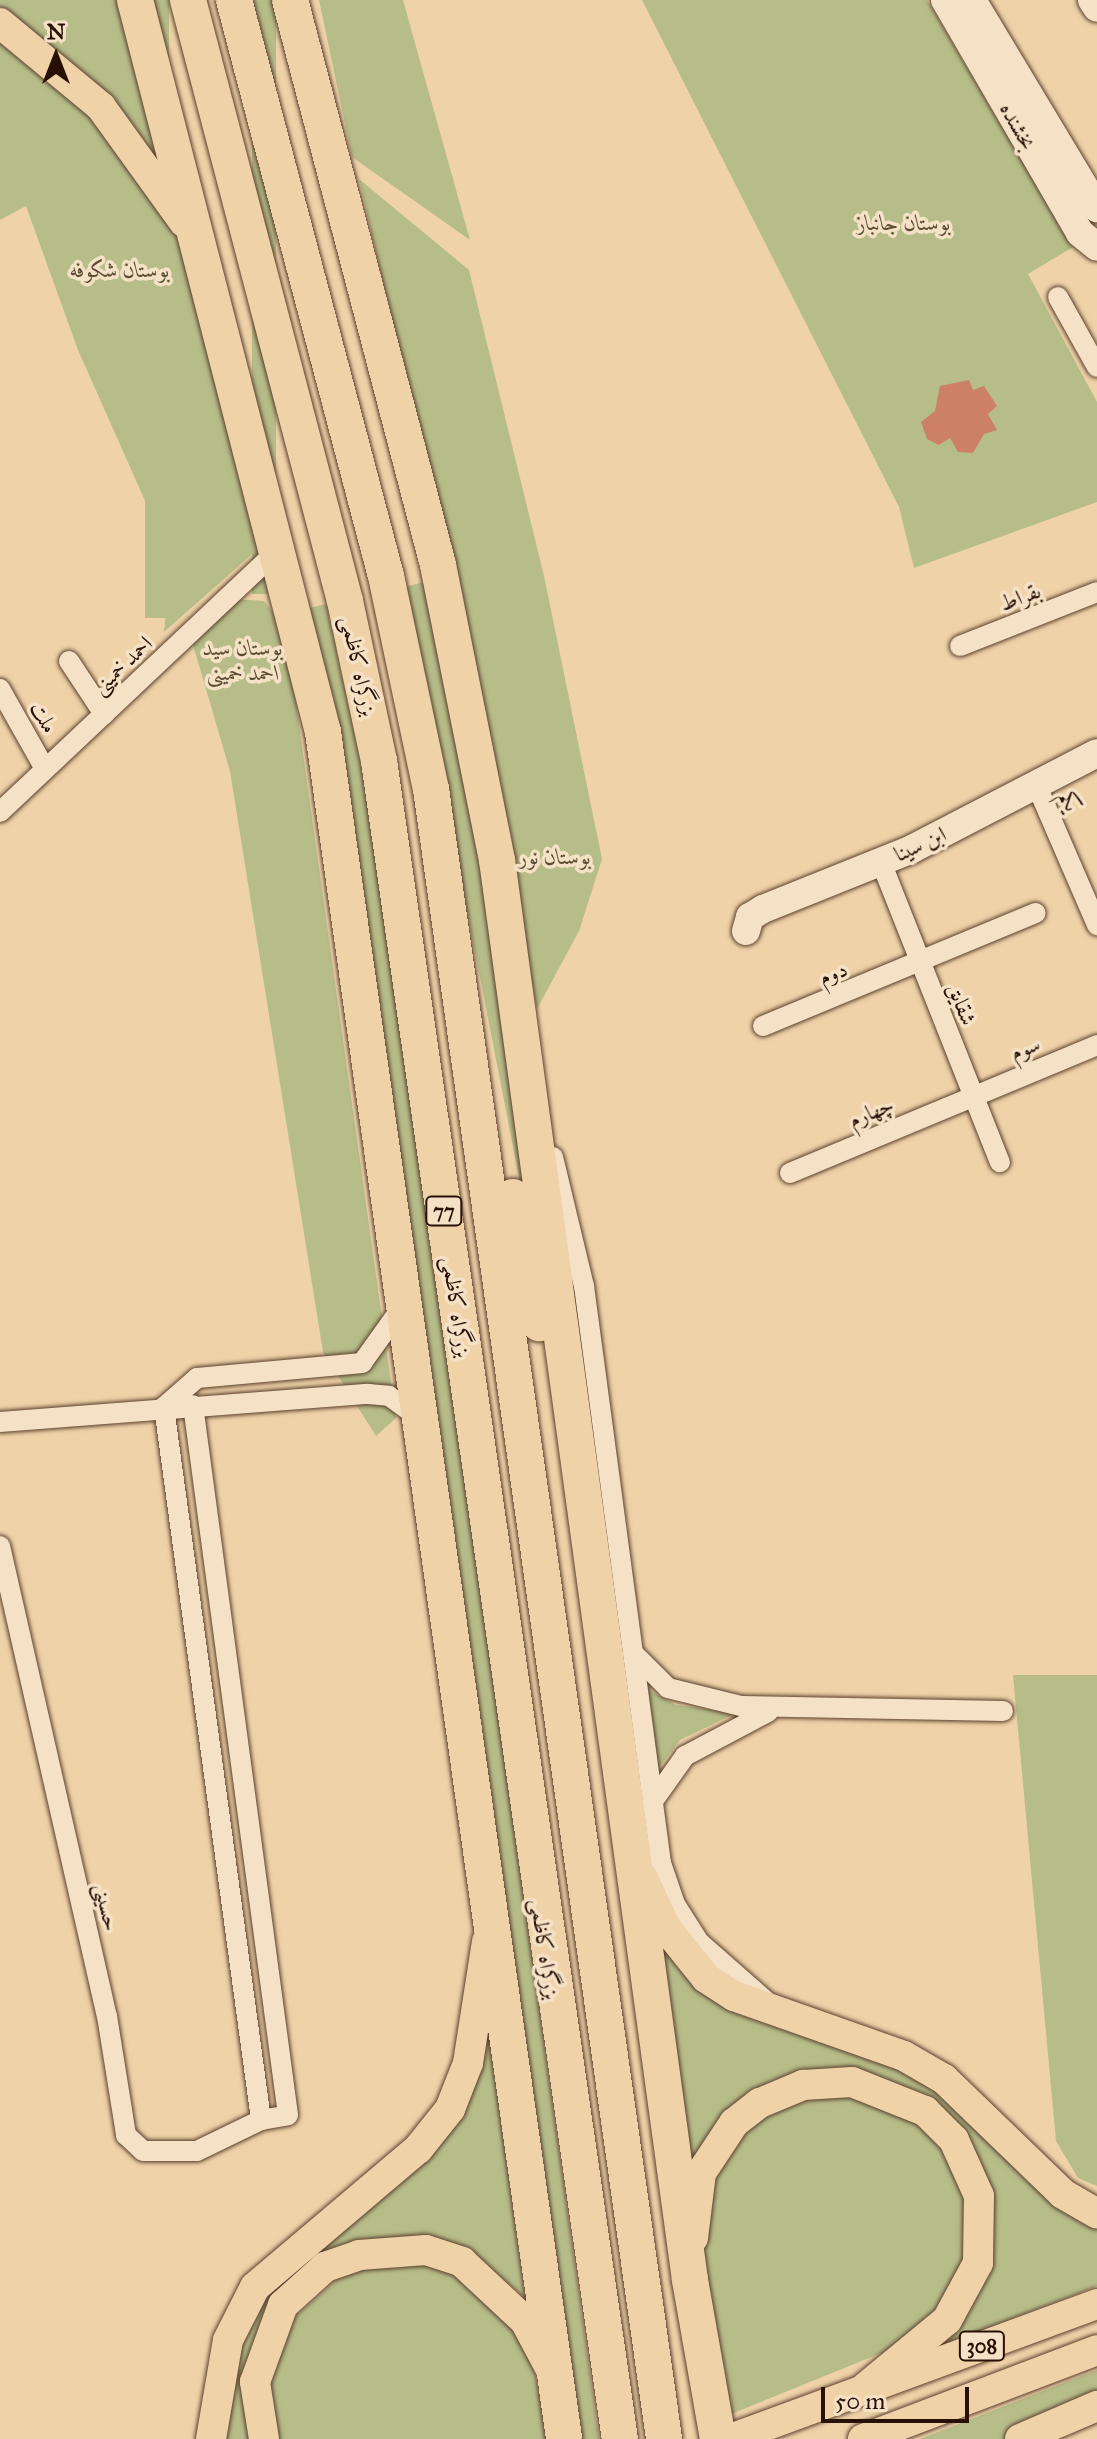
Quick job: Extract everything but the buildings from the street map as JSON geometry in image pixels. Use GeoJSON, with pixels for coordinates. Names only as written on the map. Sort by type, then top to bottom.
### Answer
{"type":"FeatureCollection","features":[{"type":"Feature","properties":{"kind":"highway"},"geometry":{"type":"LineString","coordinates":[[135,0],[323,732],[343,850],[489,1928],[564,2439]]}},
{"type":"Feature","properties":{"kind":"highway","name":"بزرگراه کاظمی"},"geometry":{"type":"LineString","coordinates":[[188,0],[345,601],[382,776],[620,2439]]}},
{"type":"Feature","properties":{"kind":"highway","name":"بزرگراه کاظمی"},"geometry":{"type":"LineString","coordinates":[[234,0],[386,576],[431,789],[664,2439]]}},
{"type":"Feature","properties":{"kind":"highway"},"geometry":{"type":"LineString","coordinates":[[290,0],[447,605],[497,860],[575,1460],[690,2280],[718,2439]]}},
{"type":"Feature","properties":{"kind":"highway"},"geometry":{"type":"LineString","coordinates":[[466,1026],[500,1123],[530,1288],[575,1460]]}},
{"type":"Feature","properties":{"kind":"main road"},"geometry":{"type":"LineString","coordinates":[[306,0],[310,70]]}},
{"type":"Feature","properties":{"kind":"main road","name":"بخشنده"},"geometry":{"type":"LineString","coordinates":[[945,0],[1080,233],[1097,247]]}},
{"type":"Feature","properties":{"kind":"main road","name":"بخشنده"},"geometry":{"type":"LineString","coordinates":[[972,0],[1097,208]]}},
{"type":"Feature","properties":{"kind":"main road"},"geometry":{"type":"LineString","coordinates":[[1092,0],[1097,8]]}},
{"type":"Feature","properties":{"kind":"main road"},"geometry":{"type":"LineString","coordinates":[[0,23],[101,107],[158,176],[199,248]]}},
{"type":"Feature","properties":{"kind":"main road","name":"ابن سینا"},"geometry":{"type":"LineString","coordinates":[[746,931],[750,917],[763,909],[881,862],[1097,753]]}},
{"type":"Feature","properties":{"kind":"main road"},"geometry":{"type":"LineString","coordinates":[[630,1852],[688,1960],[734,1996],[788,2018],[904,2056],[944,2079],[1063,2194],[1097,2214]]}},
{"type":"Feature","properties":{"kind":"main road"},"geometry":{"type":"LineString","coordinates":[[211,2439],[228,2340],[255,2287],[418,2149],[450,2109],[468,2063],[489,1928]]}},
{"type":"Feature","properties":{"kind":"main road"},"geometry":{"type":"LineString","coordinates":[[690,2280],[701,2173],[734,2123],[760,2103],[803,2085],[852,2082],[925,2111],[954,2140],[979,2196],[978,2263],[947,2320],[866,2387]]}},
{"type":"Feature","properties":{"kind":"main road"},"geometry":{"type":"LineString","coordinates":[[264,2439],[255,2382],[283,2305],[325,2267],[359,2255],[426,2250],[462,2262],[525,2321],[552,2371]]}},
{"type":"Feature","properties":{"kind":"main road","name":"308"},"geometry":{"type":"LineString","coordinates":[[730,2439],[1097,2304]]}},
{"type":"Feature","properties":{"kind":"main road","name":"308"},"geometry":{"type":"LineString","coordinates":[[872,2436],[1097,2350]]}},
{"type":"Feature","properties":{"kind":"main road"},"geometry":{"type":"LineString","coordinates":[[1020,2439],[1097,2408]]}},
{"type":"Feature","properties":{"kind":"main road"},"geometry":{"type":"LineString","coordinates":[[1045,2439],[1097,2408]]}},
{"type":"Feature","properties":{"kind":"street"},"geometry":{"type":"LineString","coordinates":[[1058,297],[1097,367]]}},
{"type":"Feature","properties":{"kind":"street","name":"احمد خمینی"},"geometry":{"type":"LineString","coordinates":[[0,812],[276,552]]}},
{"type":"Feature","properties":{"kind":"street","name":"بقراط"},"geometry":{"type":"LineString","coordinates":[[960,646],[1097,592]]}},
{"type":"Feature","properties":{"kind":"street"},"geometry":{"type":"LineString","coordinates":[[69,661],[104,714]]}},
{"type":"Feature","properties":{"kind":"street","name":"ملت"},"geometry":{"type":"LineString","coordinates":[[0,689],[45,769]]}},
{"type":"Feature","properties":{"kind":"street","name":"یکم"},"geometry":{"type":"LineString","coordinates":[[1036,784],[1097,925]]}},
{"type":"Feature","properties":{"kind":"street","name":"شقایق"},"geometry":{"type":"LineString","coordinates":[[881,862],[1000,1162]]}},
{"type":"Feature","properties":{"kind":"street"},"geometry":{"type":"LineString","coordinates":[[922,964],[1036,913]]}},
{"type":"Feature","properties":{"kind":"street","name":"دوم"},"geometry":{"type":"LineString","coordinates":[[763,1026],[922,964]]}},
{"type":"Feature","properties":{"kind":"street"},"geometry":{"type":"LineString","coordinates":[[518,1011],[584,1286],[651,1804],[675,1904],[699,1942],[788,2018]]}},
{"type":"Feature","properties":{"kind":"street","name":"سوم"},"geometry":{"type":"LineString","coordinates":[[971,1095],[1097,1045]]}},
{"type":"Feature","properties":{"kind":"street","name":"چهارم"},"geometry":{"type":"LineString","coordinates":[[790,1173],[971,1095]]}},
{"type":"Feature","properties":{"kind":"street"},"geometry":{"type":"LineString","coordinates":[[164,1407],[197,1378],[362,1363],[379,1349],[404,1300]]}},
{"type":"Feature","properties":{"kind":"street"},"geometry":{"type":"LineString","coordinates":[[0,1422],[164,1407],[368,1394],[403,1403],[420,1419]]}},
{"type":"Feature","properties":{"kind":"street","name":"حسینی"},"geometry":{"type":"LineString","coordinates":[[0,1546],[107,2016],[126,2135],[143,2151],[197,2151],[261,2120],[288,2115],[193,1405]]}},
{"type":"Feature","properties":{"kind":"street"},"geometry":{"type":"LineString","coordinates":[[164,1407],[261,2120]]}},
{"type":"Feature","properties":{"kind":"street"},"geometry":{"type":"LineString","coordinates":[[632,1651],[668,1688],[772,1710],[1003,1711]]}},
{"type":"Feature","properties":{"kind":"street"},"geometry":{"type":"LineString","coordinates":[[651,1804],[685,1756],[772,1710]]}},
{"type":"Feature","properties":{"kind":"green space"},"geometry":{"type":"Polygon","coordinates":[[[0,0],[123,0],[170,179],[0,9],[0,0]]]}},
{"type":"Feature","properties":{"kind":"green space"},"geometry":{"type":"Polygon","coordinates":[[[145,0],[169,0],[169,618],[145,618],[145,0]]]}},
{"type":"Feature","properties":{"kind":"green space"},"geometry":{"type":"Polygon","coordinates":[[[252,0],[276,0],[276,594],[252,594],[252,0]]]}},
{"type":"Feature","properties":{"kind":"green space"},"geometry":{"type":"Polygon","coordinates":[[[319,0],[403,0],[470,240],[352,157],[319,0]]]}},
{"type":"Feature","properties":{"kind":"green space","name":"بوستان جانباز"},"geometry":{"type":"Polygon","coordinates":[[[642,0],[927,0],[1073,247],[1028,274],[1097,402],[1097,502],[914,568],[899,507],[642,0]]]}},
{"type":"Feature","properties":{"kind":"green space","name":"بوستان شکوفه"},"geometry":{"type":"Polygon","coordinates":[[[0,38],[92,114],[158,199],[182,244],[260,547],[164,632],[169,578],[150,512],[78,350],[26,206],[0,220],[0,38]]]}},
{"type":"Feature","properties":{"kind":"green space","name":"بوستان نور"},"geometry":{"type":"Polygon","coordinates":[[[359,179],[469,270],[544,576],[602,859],[579,931],[537,1009],[455,588],[359,179]]]}},
{"type":"Feature","properties":{"kind":"green space"},"geometry":{"type":"Polygon","coordinates":[[[428,581],[463,743],[526,1173],[522,1193],[404,587],[428,581]]]}},
{"type":"Feature","properties":{"kind":"green space","name":"بوستان سید احمد خمینی"},"geometry":{"type":"Polygon","coordinates":[[[234,599],[264,601],[277,617],[294,689],[396,1418],[376,1436],[323,1352],[230,771],[191,638],[234,599]]]}},
{"type":"Feature","properties":{"kind":"green space"},"geometry":{"type":"Polygon","coordinates":[[[326,604],[374,825],[599,2439],[574,2439],[305,609],[326,604]]]}},
{"type":"Feature","properties":{"kind":"green space"},"geometry":{"type":"Polygon","coordinates":[[[1013,1675],[1097,1675],[1097,2186],[1078,2178],[1056,2141],[1013,1675]]]}},
{"type":"Feature","properties":{"kind":"green space"},"geometry":{"type":"Polygon","coordinates":[[[642,1686],[676,1705],[736,1713],[680,1740],[653,1775],[642,1686]]]}},
{"type":"Feature","properties":{"kind":"green space"},"geometry":{"type":"Polygon","coordinates":[[[654,1924],[677,1968],[737,2013],[918,2075],[1097,2222],[1097,2286],[921,2354],[981,2290],[993,2253],[992,2196],[979,2158],[937,2105],[871,2074],[805,2074],[688,2182],[654,1924]]]}},
{"type":"Feature","properties":{"kind":"green space"},"geometry":{"type":"Polygon","coordinates":[[[488,2027],[525,2297],[468,2251],[434,2238],[332,2251],[245,2380],[251,2439],[223,2439],[237,2346],[267,2291],[391,2190],[488,2027]]]}},
{"type":"Feature","properties":{"kind":"green space"},"geometry":{"type":"Polygon","coordinates":[[[838,2093],[869,2098],[922,2126],[941,2147],[966,2194],[964,2266],[943,2306],[896,2347],[729,2415],[702,2258],[706,2194],[725,2152],[757,2120],[779,2105],[838,2093]]]}},
{"type":"Feature","properties":{"kind":"green space"},"geometry":{"type":"Polygon","coordinates":[[[417,2262],[452,2270],[507,2315],[533,2365],[548,2439],[277,2439],[267,2399],[286,2325],[344,2273],[417,2262]]]}},
{"type":"Feature","properties":{"kind":"green space"},"geometry":{"type":"Polygon","coordinates":[[[1097,2370],[1097,2396],[1007,2439],[920,2439],[1097,2370]]]}}]}
